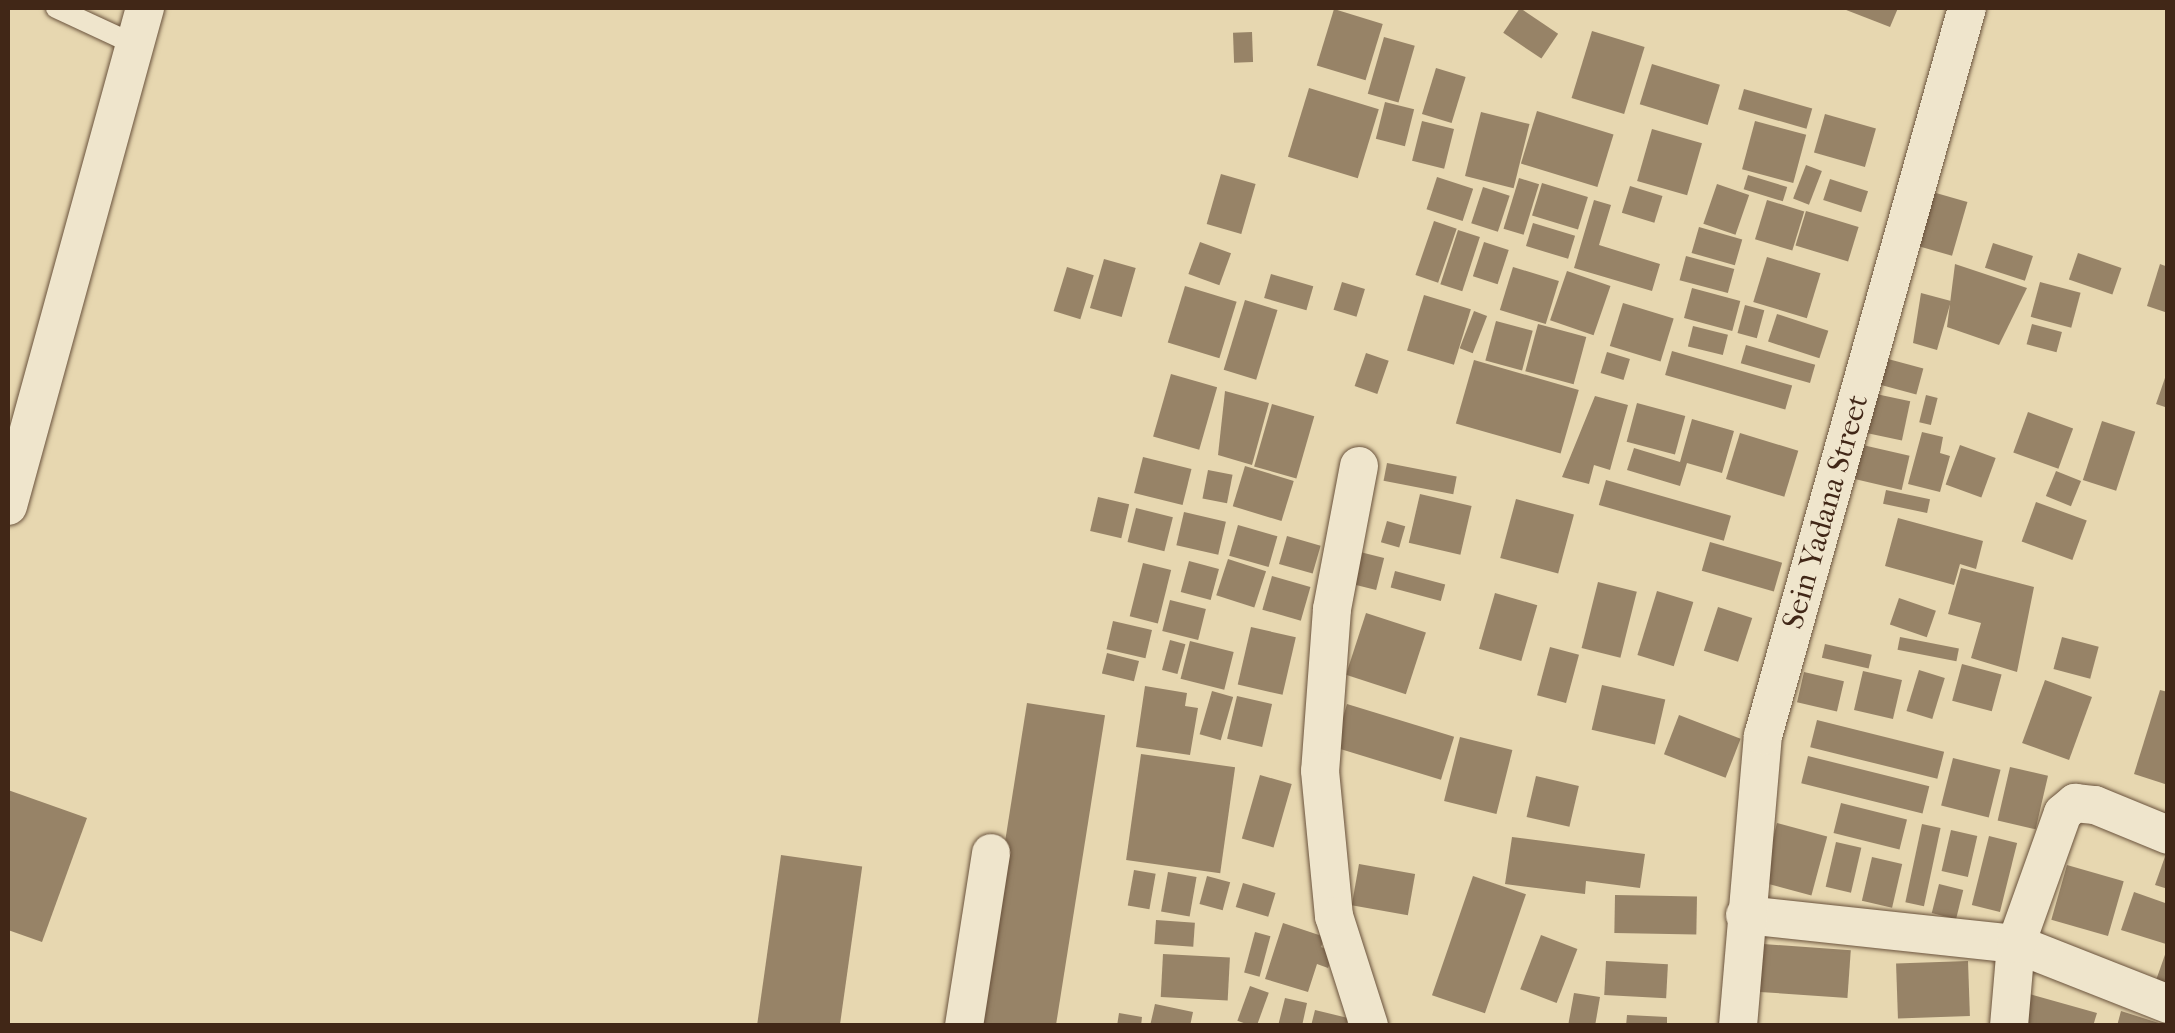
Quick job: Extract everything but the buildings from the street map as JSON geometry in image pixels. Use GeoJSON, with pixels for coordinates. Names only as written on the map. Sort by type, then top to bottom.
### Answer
{"type":"FeatureCollection","features":[{"type":"Feature","properties":{"kind":"street","name":"Sein Yadana Street"},"geometry":{"type":"LineString","coordinates":[[1738,1026],[1763,736],[1968,8]]}},
{"type":"Feature","properties":{"kind":"street"},"geometry":{"type":"LineString","coordinates":[[8,506],[148,21]]}},
{"type":"Feature","properties":{"kind":"street"},"geometry":{"type":"LineString","coordinates":[[1359,466],[1332,610],[1320,771],[1334,916],[1368,1026]]}},
{"type":"Feature","properties":{"kind":"street"},"geometry":{"type":"LineString","coordinates":[[2009,1026],[2016,944],[2055,826],[2076,802],[2168,834]]}},
{"type":"Feature","properties":{"kind":"street"},"geometry":{"type":"LineString","coordinates":[[964,1026],[991,853]]}},
{"type":"Feature","properties":{"kind":"street"},"geometry":{"type":"LineString","coordinates":[[1745,916],[2016,944],[2168,1004]]}},
{"type":"Feature","properties":{"kind":"lane"},"geometry":{"type":"LineString","coordinates":[[56,8],[148,21]]}}]}
